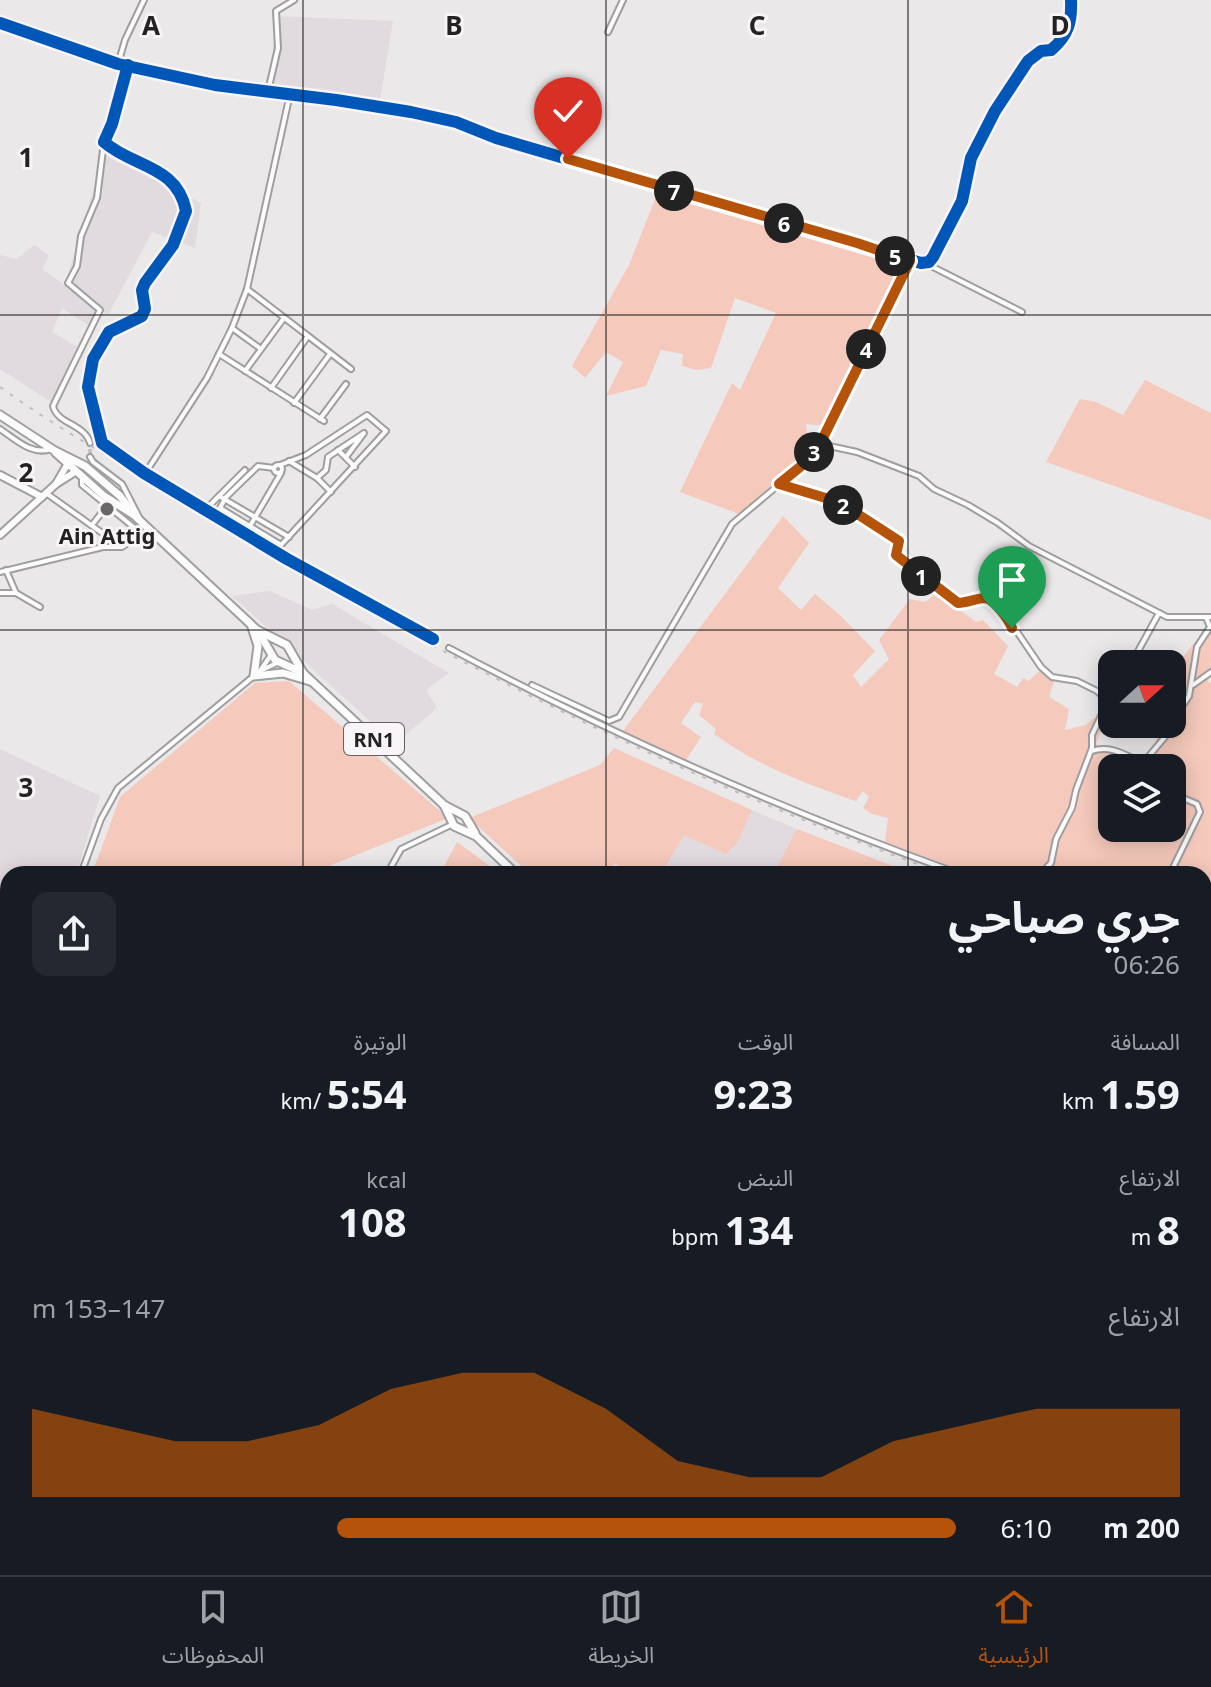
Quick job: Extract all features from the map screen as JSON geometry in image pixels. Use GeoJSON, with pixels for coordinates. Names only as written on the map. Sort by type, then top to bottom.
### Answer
{"type":"FeatureCollection","features":[{"type":"Feature","properties":{"kind":"main road"},"geometry":{"type":"LineString","coordinates":[[0,415],[53,450],[81,463],[116,492],[138,519],[257,630],[280,662],[288,660],[290,653],[287,645],[257,630]]}},
{"type":"Feature","properties":{"kind":"main road"},"geometry":{"type":"LineString","coordinates":[[53,450],[109,504],[138,519]]}},
{"type":"Feature","properties":{"kind":"main road"},"geometry":{"type":"LineString","coordinates":[[74,471],[75,465],[81,463]]}},
{"type":"Feature","properties":{"kind":"main road"},"geometry":{"type":"LineString","coordinates":[[109,504],[116,500],[116,492]]}},
{"type":"Feature","properties":{"kind":"main road"},"geometry":{"type":"LineString","coordinates":[[250,623],[258,646],[257,673],[283,673],[312,682]]}},
{"type":"Feature","properties":{"kind":"main road"},"geometry":{"type":"LineString","coordinates":[[272,653],[274,646],[280,643]]}},
{"type":"Feature","properties":{"kind":"main road","name":"RN1"},"geometry":{"type":"LineString","coordinates":[[290,653],[303,673],[444,805],[454,819]]}},
{"type":"Feature","properties":{"kind":"main road","name":"RN1"},"geometry":{"type":"LineString","coordinates":[[280,662],[303,673]]}},
{"type":"Feature","properties":{"kind":"main road"},"geometry":{"type":"LineString","coordinates":[[454,819],[465,816],[464,825]]}},
{"type":"Feature","properties":{"kind":"main road"},"geometry":{"type":"LineString","coordinates":[[454,819],[508,866]]}},
{"type":"Feature","properties":{"kind":"street"},"geometry":{"type":"LineString","coordinates":[[118,64],[125,40],[144,0]]}},
{"type":"Feature","properties":{"kind":"street"},"geometry":{"type":"LineString","coordinates":[[268,91],[278,48],[276,11],[294,0]]}},
{"type":"Feature","properties":{"kind":"street"},"geometry":{"type":"LineString","coordinates":[[608,32],[623,0]]}},
{"type":"Feature","properties":{"kind":"street"},"geometry":{"type":"LineString","coordinates":[[925,263],[933,257],[959,208],[965,194],[971,158],[995,111],[1028,61],[1061,42],[1072,17],[1071,0]]}},
{"type":"Feature","properties":{"kind":"street"},"geometry":{"type":"LineString","coordinates":[[0,23],[118,64],[215,85],[387,108],[456,122],[496,138],[925,263],[1022,312]]}},
{"type":"Feature","properties":{"kind":"street"},"geometry":{"type":"LineString","coordinates":[[90,443],[87,434],[56,415],[53,406],[100,310],[68,283],[77,266],[81,236],[97,198],[104,142],[128,65]]}},
{"type":"Feature","properties":{"kind":"street"},"geometry":{"type":"LineString","coordinates":[[148,469],[203,384],[232,328],[247,289],[290,94]]}},
{"type":"Feature","properties":{"kind":"street"},"geometry":{"type":"LineString","coordinates":[[104,142],[120,154],[170,178],[186,211],[175,241],[145,283],[142,316],[109,332],[93,359],[88,387],[102,443],[144,473],[287,559],[433,639]]}},
{"type":"Feature","properties":{"kind":"street"},"geometry":{"type":"LineString","coordinates":[[532,685],[609,721],[617,718],[631,700],[732,524],[800,467],[820,444],[910,261]]}},
{"type":"Feature","properties":{"kind":"street"},"geometry":{"type":"LineString","coordinates":[[247,289],[351,369]]}},
{"type":"Feature","properties":{"kind":"street"},"geometry":{"type":"LineString","coordinates":[[245,371],[284,318]]}},
{"type":"Feature","properties":{"kind":"street"},"geometry":{"type":"LineString","coordinates":[[232,328],[261,349]]}},
{"type":"Feature","properties":{"kind":"street"},"geometry":{"type":"LineString","coordinates":[[271,388],[308,336]]}},
{"type":"Feature","properties":{"kind":"street"},"geometry":{"type":"LineString","coordinates":[[219,354],[322,420],[346,384]]}},
{"type":"Feature","properties":{"kind":"street"},"geometry":{"type":"LineString","coordinates":[[294,403],[330,354]]}},
{"type":"Feature","properties":{"kind":"street"},"geometry":{"type":"LineString","coordinates":[[209,506],[223,498],[258,466],[277,467],[306,455],[367,415],[386,431],[281,545],[220,508],[223,498],[245,470]]}},
{"type":"Feature","properties":{"kind":"street"},"geometry":{"type":"LineString","coordinates":[[0,429],[33,450],[53,450]]}},
{"type":"Feature","properties":{"kind":"street"},"geometry":{"type":"LineString","coordinates":[[317,478],[326,470],[328,457],[364,433],[346,457]]}},
{"type":"Feature","properties":{"kind":"street"},"geometry":{"type":"LineString","coordinates":[[820,444],[857,452],[919,476],[934,489],[998,523],[1029,546],[1159,613],[1173,619],[1208,617],[1210,627],[1197,647],[1192,687],[1170,731],[1151,754]]}},
{"type":"Feature","properties":{"kind":"street"},"geometry":{"type":"LineString","coordinates":[[338,450],[355,467]]}},
{"type":"Feature","properties":{"kind":"street"},"geometry":{"type":"LineString","coordinates":[[90,457],[126,490],[138,519]]}},
{"type":"Feature","properties":{"kind":"street"},"geometry":{"type":"LineString","coordinates":[[289,461],[317,478],[331,492]]}},
{"type":"Feature","properties":{"kind":"street"},"geometry":{"type":"LineString","coordinates":[[250,526],[281,473],[275,472],[277,467]]}},
{"type":"Feature","properties":{"kind":"street"},"geometry":{"type":"LineString","coordinates":[[0,535],[74,471]]}},
{"type":"Feature","properties":{"kind":"street"},"geometry":{"type":"LineString","coordinates":[[0,475],[44,495],[121,547]]}},
{"type":"Feature","properties":{"kind":"street"},"geometry":{"type":"LineString","coordinates":[[116,480],[116,492]]}},
{"type":"Feature","properties":{"kind":"street"},"geometry":{"type":"LineString","coordinates":[[779,484],[839,502],[869,524],[896,537],[899,541],[896,555],[958,603],[989,600],[1009,620],[1041,667],[1052,677],[1077,681],[1098,692]]}},
{"type":"Feature","properties":{"kind":"street"},"geometry":{"type":"LineString","coordinates":[[223,498],[289,537]]}},
{"type":"Feature","properties":{"kind":"street"},"geometry":{"type":"LineString","coordinates":[[92,525],[109,504],[142,534]]}},
{"type":"Feature","properties":{"kind":"street"},"geometry":{"type":"LineString","coordinates":[[0,572],[103,547],[121,547],[152,531]]}},
{"type":"Feature","properties":{"kind":"street"},"geometry":{"type":"LineString","coordinates":[[6,570],[16,593]]}},
{"type":"Feature","properties":{"kind":"street"},"geometry":{"type":"LineString","coordinates":[[0,593],[16,593],[40,607]]}},
{"type":"Feature","properties":{"kind":"street"},"geometry":{"type":"LineString","coordinates":[[1139,650],[1159,613]]}},
{"type":"Feature","properties":{"kind":"street"},"geometry":{"type":"LineString","coordinates":[[449,648],[572,711],[718,779],[938,866]]}},
{"type":"Feature","properties":{"kind":"street"},"geometry":{"type":"LineString","coordinates":[[84,866],[101,819],[118,788],[257,673],[272,653]]}},
{"type":"Feature","properties":{"kind":"street"},"geometry":{"type":"LineString","coordinates":[[257,673],[280,662]]}},
{"type":"Feature","properties":{"kind":"street"},"geometry":{"type":"LineString","coordinates":[[1192,687],[1211,672]]}},
{"type":"Feature","properties":{"kind":"street"},"geometry":{"type":"LineString","coordinates":[[1193,677],[1204,677]]}},
{"type":"Feature","properties":{"kind":"street"},"geometry":{"type":"LineString","coordinates":[[1048,866],[1056,839],[1072,808],[1098,723]]}},
{"type":"Feature","properties":{"kind":"street"},"geometry":{"type":"LineString","coordinates":[[1091,752],[1099,748],[1122,754]]}},
{"type":"Feature","properties":{"kind":"street"},"geometry":{"type":"LineString","coordinates":[[1186,799],[1197,804],[1200,812],[1186,841]]}},
{"type":"Feature","properties":{"kind":"street"},"geometry":{"type":"LineString","coordinates":[[391,866],[401,849],[454,819]]}},
{"type":"Feature","properties":{"kind":"street"},"geometry":{"type":"LineString","coordinates":[[1174,866],[1185,842]]}},
{"type":"Feature","properties":{"kind":"shaded area"},"geometry":{"type":"Polygon","coordinates":[[[276,16],[393,21],[380,100],[270,85],[276,16]]]}},
{"type":"Feature","properties":{"kind":"shaded area"},"geometry":{"type":"Polygon","coordinates":[[[104,155],[201,203],[195,248],[152,232],[108,315],[99,309],[88,325],[62,308],[52,332],[77,347],[51,402],[0,369],[0,255],[17,259],[34,245],[49,256],[42,269],[92,304],[66,281],[104,155]]]}},
{"type":"Feature","properties":{"kind":"shaded area"},"geometry":{"type":"Polygon","coordinates":[[[659,189],[736,215],[907,264],[826,426],[806,424],[807,433],[818,443],[792,470],[739,514],[680,492],[732,383],[740,390],[776,313],[735,298],[711,368],[697,370],[682,366],[683,354],[661,350],[646,386],[606,396],[623,362],[606,352],[585,378],[572,366],[629,265],[659,189]]]}},
{"type":"Feature","properties":{"kind":"shaded area"},"geometry":{"type":"Polygon","coordinates":[[[1145,380],[1211,413],[1211,520],[1046,462],[1080,399],[1096,402],[1123,415],[1145,380]]]}},
{"type":"Feature","properties":{"kind":"shaded area"},"geometry":{"type":"Polygon","coordinates":[[[783,516],[809,543],[778,588],[801,610],[815,594],[875,651],[853,675],[861,687],[889,659],[879,640],[910,599],[925,602],[937,593],[976,622],[983,620],[1008,646],[994,674],[1017,687],[1023,678],[1029,681],[1041,669],[1054,681],[1049,697],[1069,709],[1065,730],[1086,725],[1094,718],[1098,722],[1096,744],[1115,754],[1098,754],[1098,842],[1186,842],[1186,754],[1150,754],[1157,738],[1186,738],[1186,653],[1211,621],[1208,682],[1211,683],[1211,866],[950,866],[885,842],[888,818],[863,808],[869,797],[863,791],[856,801],[782,773],[730,745],[714,734],[716,729],[699,715],[703,704],[695,702],[681,723],[701,737],[686,760],[623,731],[783,516]]]}},
{"type":"Feature","properties":{"kind":"shaded area"},"geometry":{"type":"Polygon","coordinates":[[[270,591],[312,610],[332,604],[449,673],[426,690],[437,708],[395,744],[232,596],[270,591]]]}},
{"type":"Feature","properties":{"kind":"shaded area"},"geometry":{"type":"Polygon","coordinates":[[[289,681],[448,818],[329,866],[95,866],[120,797],[255,683],[289,681]]]}},
{"type":"Feature","properties":{"kind":"shaded area"},"geometry":{"type":"Polygon","coordinates":[[[614,748],[752,810],[738,842],[726,854],[684,835],[666,866],[619,866],[615,863],[614,866],[521,866],[469,818],[600,765],[614,748]]]}},
{"type":"Feature","properties":{"kind":"shaded area"},"geometry":{"type":"Polygon","coordinates":[[[0,749],[100,796],[78,866],[0,866],[0,749]]]}},
{"type":"Feature","properties":{"kind":"shaded area"},"geometry":{"type":"Polygon","coordinates":[[[752,810],[797,829],[777,866],[666,866],[683,835],[738,842],[752,810]]]}},
{"type":"Feature","properties":{"kind":"shaded area"},"geometry":{"type":"Polygon","coordinates":[[[797,829],[893,866],[777,866],[797,829]]]}},
{"type":"Feature","properties":{"kind":"shaded area"},"geometry":{"type":"Polygon","coordinates":[[[457,842],[490,866],[444,866],[457,842]]]}},
{"type":"Feature","properties":{"kind":"tunnel"},"geometry":{"type":"LineString","coordinates":[[90,443],[90,457]]}},
{"type":"Feature","properties":{"kind":"railway"},"geometry":{"type":"LineString","coordinates":[[0,387],[69,433],[288,566],[528,695],[776,809],[924,866]]}},
{"type":"Feature","properties":{"kind":"cycle path"},"geometry":{"type":"LineString","coordinates":[[0,23],[118,64],[215,85],[336,100],[456,122],[496,138],[921,263],[929,262],[933,257],[962,201],[971,158],[995,111],[1028,61],[1041,51],[1051,50],[1065,34],[1070,22],[1071,0]]}},
{"type":"Feature","properties":{"kind":"cycle path"},"geometry":{"type":"LineString","coordinates":[[128,65],[104,142],[174,184],[186,211],[173,245],[142,290],[145,309],[142,316],[109,332],[93,359],[88,387],[102,443],[144,473],[287,559],[433,639]]}},
{"type":"Feature","properties":{"kind":"place","name":"Ain Attig"},"geometry":{"type":"Point","coordinates":[107,509]}},
{"type":"Feature","properties":{"kind":"route"},"geometry":{"type":"LineString","coordinates":[[568,159],[910,261],[820,444],[800,467],[779,484],[839,502],[869,524],[896,537],[899,544],[896,555],[920,575],[955,602],[989,600],[1009,620],[1012,628]]}}]}
